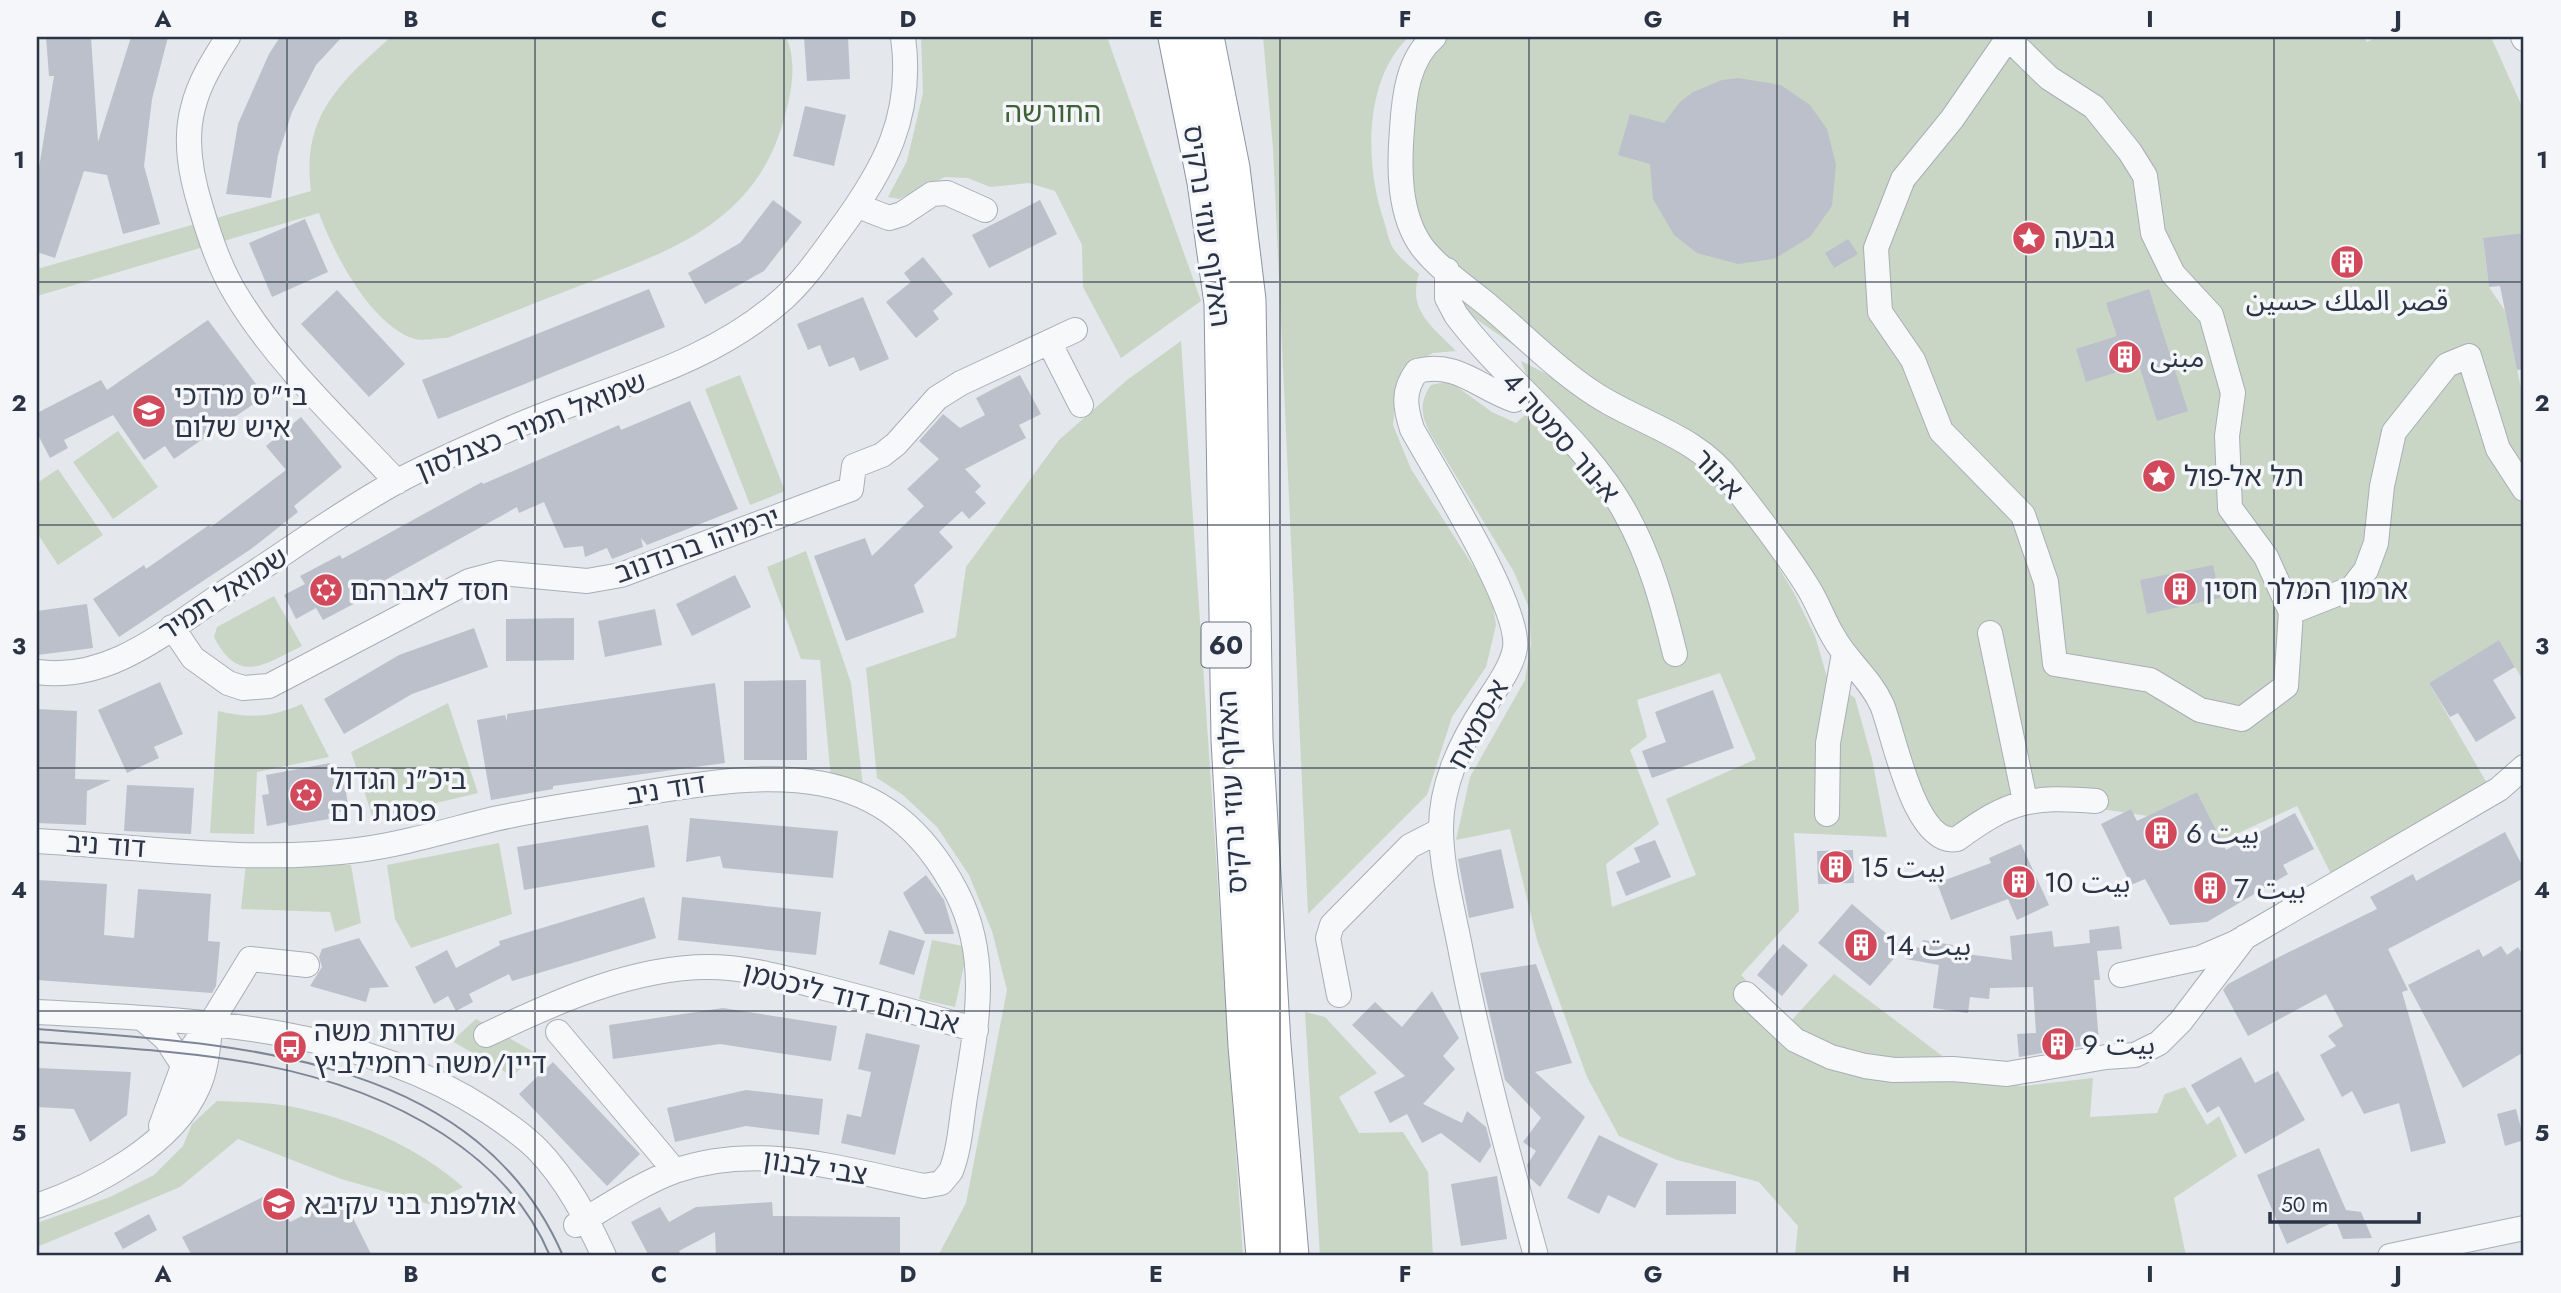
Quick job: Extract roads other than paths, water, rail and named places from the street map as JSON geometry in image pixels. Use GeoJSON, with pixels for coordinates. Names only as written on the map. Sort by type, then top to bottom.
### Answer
{"type":"FeatureCollection","features":[{"type":"Feature","properties":{"kind":"highway"},"geometry":{"type":"LineString","coordinates":[[1230,37],[1232,168]]}},
{"type":"Feature","properties":{"kind":"highway","name":"האלוף עוזי נרקיס"},"geometry":{"type":"LineString","coordinates":[[1184,38],[1232,168],[1248,300],[1255,739],[1273,1044],[1291,1256]]}},
{"type":"Feature","properties":{"kind":"highway","name":"האלוף עוזי נרקיס"},"geometry":{"type":"LineString","coordinates":[[1184,38],[1222,303],[1230,754],[1246,1046],[1264,1256]]}},
{"type":"Feature","properties":{"kind":"street","name":"שמואל תמיר כצנלסון"},"geometry":{"type":"LineString","coordinates":[[229,37],[201,85],[192,108],[188,136],[195,190],[213,246],[236,295],[270,343],[393,481],[524,423],[682,364],[719,346],[785,297],[810,271],[858,206],[885,159],[903,111],[906,60],[903,37]]}},
{"type":"Feature","properties":{"kind":"street","name":"א-נור"},"geometry":{"type":"LineString","coordinates":[[1434,37],[1422,47],[1410,75],[1403,106],[1399,163],[1406,210],[1422,247],[1590,391],[1681,438],[1708,456],[1730,480],[1792,565],[1844,653],[1875,692],[1912,796],[1925,820],[1939,836],[1949,840],[1957,839],[2004,807],[2025,801],[2096,801]]}},
{"type":"Feature","properties":{"kind":"street"},"geometry":{"type":"LineString","coordinates":[[2008,38],[2049,78],[2094,107],[2145,176],[2153,233],[2172,274],[2211,314],[2233,393],[2227,436],[2230,508],[2266,557],[2291,612],[2286,686],[2242,719],[2200,710],[2150,680],[2055,664],[2046,582],[2023,515],[1941,431],[1913,360],[1880,312],[1876,248],[1903,179],[1952,119],[2008,38]]}},
{"type":"Feature","properties":{"kind":"street"},"geometry":{"type":"LineString","coordinates":[[858,206],[889,218],[902,214],[932,194],[947,192],[985,209]]}},
{"type":"Feature","properties":{"kind":"street","name":"א-נור סמטה 4"},"geometry":{"type":"LineString","coordinates":[[1447,270],[1447,298],[1456,315],[1607,485],[1626,513],[1655,573],[1675,654]]}},
{"type":"Feature","properties":{"kind":"street"},"geometry":{"type":"LineString","coordinates":[[1075,330],[1049,342],[1081,405]]}},
{"type":"Feature","properties":{"kind":"street","name":"ירמיהו ברנדנוב"},"geometry":{"type":"LineString","coordinates":[[172,627],[193,658],[228,683],[243,688],[269,686],[469,581],[499,573],[587,581],[603,579],[851,488],[854,466],[882,455],[897,444],[937,398],[961,383],[1049,342]]}},
{"type":"Feature","properties":{"kind":"street"},"geometry":{"type":"LineString","coordinates":[[2291,612],[2352,588],[2366,570],[2376,543],[2382,486],[2394,432],[2446,365],[2469,356],[2498,449],[2524,489]]}},
{"type":"Feature","properties":{"kind":"street","name":"א-סמאח"},"geometry":{"type":"LineString","coordinates":[[1525,395],[1514,400],[1454,370],[1433,367],[1417,371],[1409,382],[1404,405],[1412,429],[1499,587],[1513,622],[1515,648],[1495,689],[1463,740],[1447,784],[1441,830],[1444,864],[1475,1026],[1536,1256]]}},
{"type":"Feature","properties":{"kind":"street","name":"שמואל תמיר"},"geometry":{"type":"LineString","coordinates":[[37,672],[82,673],[136,651],[393,481]]}},
{"type":"Feature","properties":{"kind":"street"},"geometry":{"type":"LineString","coordinates":[[1990,633],[2025,801]]}},
{"type":"Feature","properties":{"kind":"street"},"geometry":{"type":"LineString","coordinates":[[1827,814],[1825,785],[1828,743],[1844,653]]}},
{"type":"Feature","properties":{"kind":"street"},"geometry":{"type":"LineString","coordinates":[[2121,975],[2200,958],[2245,937],[2499,789],[2524,767]]}},
{"type":"Feature","properties":{"kind":"street","name":"דוד ניב"},"geometry":{"type":"LineString","coordinates":[[37,841],[263,855],[326,853],[395,843],[525,813],[731,779],[764,777],[829,785],[856,794],[883,809],[929,850],[948,876],[963,905],[977,956],[979,998],[976,1030],[956,1160],[941,1183]]}},
{"type":"Feature","properties":{"kind":"street"},"geometry":{"type":"LineString","coordinates":[[1339,995],[1328,938],[1332,925],[1410,846],[1441,830]]}},
{"type":"Feature","properties":{"kind":"street"},"geometry":{"type":"LineString","coordinates":[[1746,994],[1795,1040],[1831,1057],[1894,1070],[2019,1073],[2106,1057],[2135,1055],[2159,1043],[2181,1021],[2245,937]]}},
{"type":"Feature","properties":{"kind":"street"},"geometry":{"type":"LineString","coordinates":[[155,1139],[183,1065],[205,1023],[226,999],[250,959],[307,965]]}},
{"type":"Feature","properties":{"kind":"street","name":"אברהם דוד ליכטמן"},"geometry":{"type":"LineString","coordinates":[[486,1035],[552,1006],[617,983],[655,973],[708,967],[772,974],[976,1030]]}},
{"type":"Feature","properties":{"kind":"street"},"geometry":{"type":"LineString","coordinates":[[37,1012],[205,1023],[292,1035],[405,1069],[445,1086],[519,1134],[559,1176],[582,1222],[604,1256]]}},
{"type":"Feature","properties":{"kind":"street"},"geometry":{"type":"LineString","coordinates":[[142,1018],[166,1039],[183,1065]]}},
{"type":"Feature","properties":{"kind":"street"},"geometry":{"type":"LineString","coordinates":[[37,1206],[98,1181],[128,1162],[170,1127],[199,1086],[205,1023]]}},
{"type":"Feature","properties":{"kind":"street"},"geometry":{"type":"LineString","coordinates":[[558,1032],[676,1171]]}},
{"type":"Feature","properties":{"kind":"street","name":"צבי לבנון"},"geometry":{"type":"LineString","coordinates":[[582,1222],[627,1194],[676,1171],[733,1157],[761,1156],[924,1186],[941,1183]]}},
{"type":"Feature","properties":{"kind":"street"},"geometry":{"type":"LineString","coordinates":[[582,1222],[590,1256]]}},
{"type":"Feature","properties":{"kind":"street"},"geometry":{"type":"LineString","coordinates":[[2390,1256],[2524,1228]]}},
{"type":"Feature","properties":{"kind":"tram line"},"geometry":{"type":"LineString","coordinates":[[37,1029],[187,1042],[264,1053],[338,1071],[408,1098],[470,1136],[523,1188],[563,1256]]}},
{"type":"Feature","properties":{"kind":"tram line"},"geometry":{"type":"LineString","coordinates":[[37,1042],[142,1049],[247,1062],[348,1088],[396,1108],[443,1134],[492,1172],[531,1220],[550,1256]]}},
{"type":"Feature","properties":{"kind":"place","name":"גבעה"},"geometry":{"type":"Point","coordinates":[2029,238]}},
{"type":"Feature","properties":{"kind":"place","name":"قصر الملك حسين"},"geometry":{"type":"Point","coordinates":[2347,262]}},
{"type":"Feature","properties":{"kind":"place","name":"مبنى"},"geometry":{"type":"Point","coordinates":[2125,357]}},
{"type":"Feature","properties":{"kind":"place","name":"בי\"ס מרדכי איש שלום"},"geometry":{"type":"Point","coordinates":[149,411]}},
{"type":"Feature","properties":{"kind":"place","name":"תל אל-פול"},"geometry":{"type":"Point","coordinates":[2159,476]}},
{"type":"Feature","properties":{"kind":"place","name":"ארמון המלך חסין"},"geometry":{"type":"Point","coordinates":[2180,589]}},
{"type":"Feature","properties":{"kind":"place","name":"חסד לאברהם"},"geometry":{"type":"Point","coordinates":[326,590]}},
{"type":"Feature","properties":{"kind":"place","name":"ביכ\"נ הגדול פסגת רם"},"geometry":{"type":"Point","coordinates":[306,795]}},
{"type":"Feature","properties":{"kind":"place","name":"بيت 6"},"geometry":{"type":"Point","coordinates":[2161,833]}},
{"type":"Feature","properties":{"kind":"place","name":"بيت 15"},"geometry":{"type":"Point","coordinates":[1836,867]}},
{"type":"Feature","properties":{"kind":"place","name":"بيت 10"},"geometry":{"type":"Point","coordinates":[2019,882]}},
{"type":"Feature","properties":{"kind":"place","name":"بيت 7"},"geometry":{"type":"Point","coordinates":[2210,888]}},
{"type":"Feature","properties":{"kind":"place","name":"بيت 14"},"geometry":{"type":"Point","coordinates":[1861,945]}},
{"type":"Feature","properties":{"kind":"place","name":"بيت 9"},"geometry":{"type":"Point","coordinates":[2058,1044]}},
{"type":"Feature","properties":{"kind":"place","name":"שדרות משה דיין/משה רחמילביץ"},"geometry":{"type":"Point","coordinates":[290,1047]}},
{"type":"Feature","properties":{"kind":"place","name":"אולפנת בני עקיבא"},"geometry":{"type":"Point","coordinates":[279,1204]}},
{"type":"Feature","properties":{"kind":"park label","name":"החורשה"},"geometry":{"type":"Point","coordinates":[1053,112]}}]}
